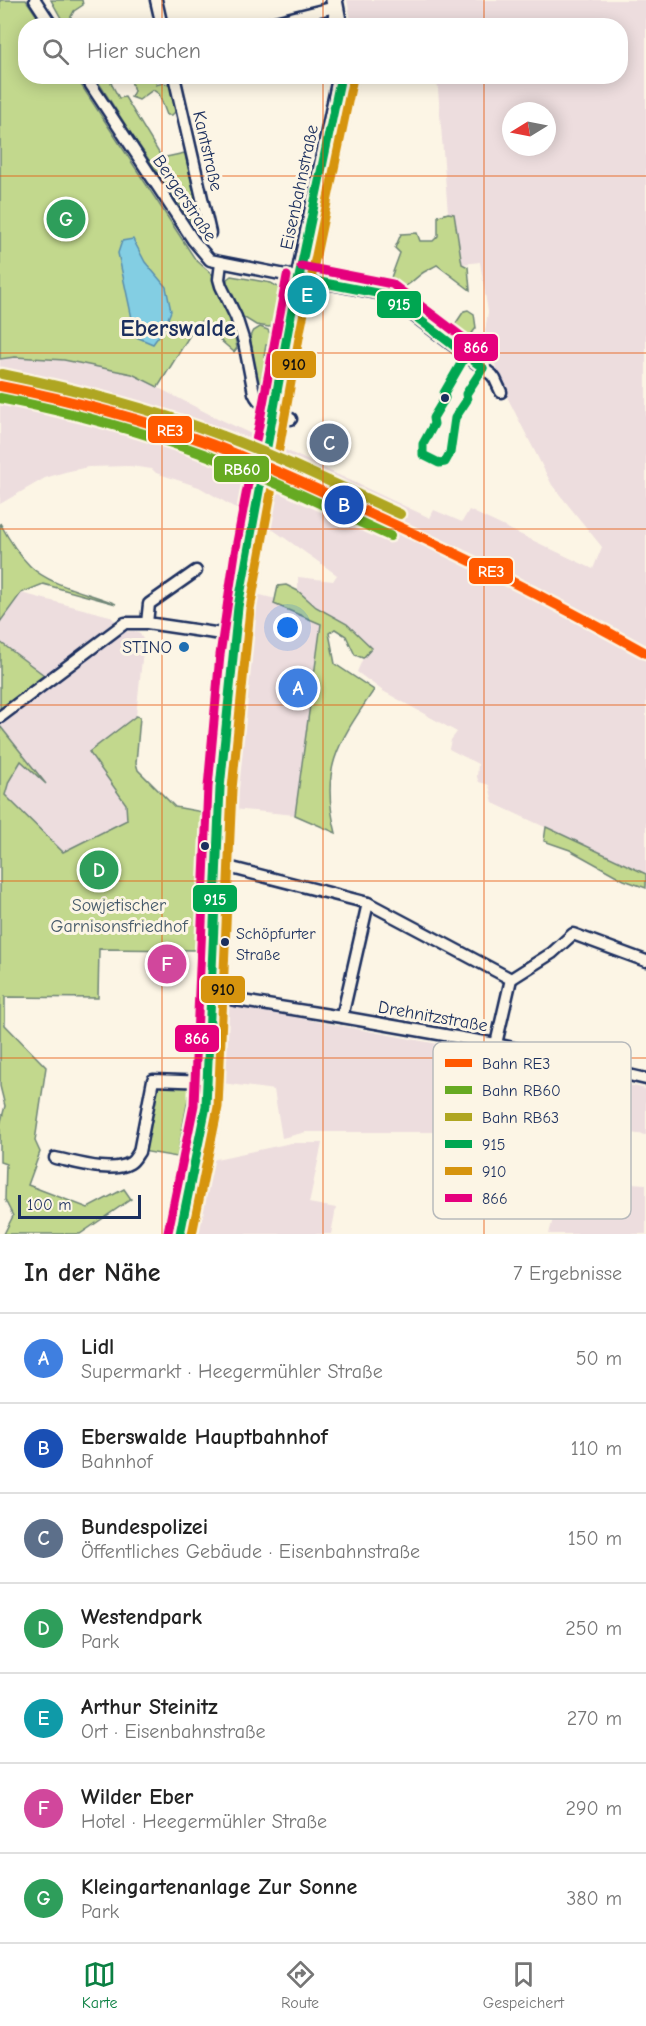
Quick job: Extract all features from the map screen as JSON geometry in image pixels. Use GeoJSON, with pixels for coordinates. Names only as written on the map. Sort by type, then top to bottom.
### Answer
{"type":"FeatureCollection","features":[{"type":"Feature","properties":{"kind":"main road","name":"Eisenbahnstraße"},"geometry":{"type":"LineString","coordinates":[[180,1234],[206,1106],[223,748],[234,636],[287,333],[339,84]]}},
{"type":"Feature","properties":{"kind":"street"},"geometry":{"type":"LineString","coordinates":[[35,0],[47,18]]}},
{"type":"Feature","properties":{"kind":"street"},"geometry":{"type":"LineString","coordinates":[[156,0],[160,18]]}},
{"type":"Feature","properties":{"kind":"street"},"geometry":{"type":"LineString","coordinates":[[287,18],[335,4]]}},
{"type":"Feature","properties":{"kind":"street","name":"Bergerstraße"},"geometry":{"type":"LineString","coordinates":[[90,84],[204,256],[221,263],[387,295],[492,375],[501,392]]}},
{"type":"Feature","properties":{"kind":"street","name":"Kantstraße"},"geometry":{"type":"LineString","coordinates":[[176,84],[210,233]]}},
{"type":"Feature","properties":{"kind":"street"},"geometry":{"type":"LineString","coordinates":[[221,263],[220,286],[242,334],[257,400],[261,405],[291,419]]}},
{"type":"Feature","properties":{"kind":"street"},"geometry":{"type":"LineString","coordinates":[[147,623],[148,604],[196,571]]}},
{"type":"Feature","properties":{"kind":"street"},"geometry":{"type":"LineString","coordinates":[[0,717],[125,623],[147,623],[234,636]]}},
{"type":"Feature","properties":{"kind":"street"},"geometry":{"type":"LineString","coordinates":[[216,867],[228,867],[368,903],[511,979]]}},
{"type":"Feature","properties":{"kind":"street"},"geometry":{"type":"LineString","coordinates":[[342,1017],[368,903]]}},
{"type":"Feature","properties":{"kind":"street"},"geometry":{"type":"LineString","coordinates":[[496,1042],[511,979],[552,953],[573,934],[646,961]]}},
{"type":"Feature","properties":{"kind":"street","name":"Drehnitzstraße"},"geometry":{"type":"LineString","coordinates":[[212,996],[485,1042]]}},
{"type":"Feature","properties":{"kind":"street","name":"Drehnitzstraße"},"geometry":{"type":"LineString","coordinates":[[631,1076],[646,1079]]}},
{"type":"Feature","properties":{"kind":"street"},"geometry":{"type":"LineString","coordinates":[[56,1158],[119,1168],[132,1162],[139,1152],[153,1080],[208,1082]]}},
{"type":"Feature","properties":{"kind":"shaded area"},"geometry":{"type":"Polygon","coordinates":[[[347,0],[646,0],[646,874],[493,803],[489,785],[479,782],[477,777],[478,764],[449,749],[451,740],[457,732],[383,691],[357,672],[363,658],[371,649],[329,613],[316,607],[298,591],[298,577],[333,581],[337,575],[272,529],[199,487],[156,473],[152,469],[130,466],[88,467],[45,478],[0,504],[0,359],[15,357],[64,360],[132,374],[209,414],[430,518],[434,510],[462,522],[469,510],[593,569],[602,547],[552,485],[502,387],[485,331],[488,312],[480,262],[462,264],[454,214],[448,213],[438,84],[628,84],[628,18],[351,18],[347,0]]]}},
{"type":"Feature","properties":{"kind":"shaded area"},"geometry":{"type":"Polygon","coordinates":[[[21,593],[110,616],[115,621],[44,675],[0,642],[0,622],[21,593]]]}},
{"type":"Feature","properties":{"kind":"shaded area"},"geometry":{"type":"Polygon","coordinates":[[[256,594],[276,599],[274,604],[321,623],[295,815],[233,809],[238,744],[256,594]]]}},
{"type":"Feature","properties":{"kind":"shaded area"},"geometry":{"type":"Polygon","coordinates":[[[134,631],[140,634],[144,641],[136,716],[89,752],[126,804],[127,820],[63,852],[5,795],[9,781],[21,761],[41,779],[0,725],[121,632],[134,631]]]}},
{"type":"Feature","properties":{"kind":"shaded area"},"geometry":{"type":"Polygon","coordinates":[[[224,1004],[433,1043],[433,1132],[306,1132],[282,1138],[274,1090],[222,1083],[224,1004]]]}},
{"type":"Feature","properties":{"kind":"shaded area"},"geometry":{"type":"Polygon","coordinates":[[[631,1085],[646,1089],[646,1135],[631,1133],[631,1085]]]}},
{"type":"Feature","properties":{"kind":"shaded area"},"geometry":{"type":"Polygon","coordinates":[[[291,1143],[322,1143],[309,1203],[336,1208],[331,1234],[193,1234],[207,1161],[291,1143]]]}},
{"type":"Feature","properties":{"kind":"shaded area"},"geometry":{"type":"Polygon","coordinates":[[[631,1183],[646,1184],[646,1234],[549,1234],[553,1219],[631,1219],[631,1183]]]}},
{"type":"Feature","properties":{"kind":"green space"},"geometry":{"type":"Polygon","coordinates":[[[0,0],[26,0],[38,18],[18,18],[18,84],[81,84],[195,259],[213,275],[216,290],[232,324],[237,348],[234,352],[220,340],[221,332],[203,320],[196,325],[158,387],[132,374],[64,360],[15,357],[0,359],[0,0]]]}},
{"type":"Feature","properties":{"kind":"green space"},"geometry":{"type":"Polygon","coordinates":[[[51,0],[82,0],[83,5],[74,11],[70,18],[61,18],[51,0]]]}},
{"type":"Feature","properties":{"kind":"green space"},"geometry":{"type":"Polygon","coordinates":[[[99,84],[112,84],[119,98],[125,97],[162,158],[185,153],[196,202],[204,225],[203,235],[198,232],[99,84]]]}},
{"type":"Feature","properties":{"kind":"green space"},"geometry":{"type":"Polygon","coordinates":[[[132,84],[171,84],[177,110],[172,115],[167,115],[159,94],[153,90],[139,100],[131,97],[134,91],[132,84]]]}},
{"type":"Feature","properties":{"kind":"green space"},"geometry":{"type":"Polygon","coordinates":[[[454,214],[462,264],[468,267],[470,290],[437,265],[408,285],[400,287],[389,283],[400,253],[395,248],[401,234],[417,233],[420,241],[433,241],[438,236],[438,216],[454,214]]]}},
{"type":"Feature","properties":{"kind":"green space"},"geometry":{"type":"Polygon","coordinates":[[[231,276],[271,283],[278,287],[280,293],[273,325],[269,327],[256,325],[243,317],[227,286],[227,279],[231,276]]]}},
{"type":"Feature","properties":{"kind":"green space"},"geometry":{"type":"Polygon","coordinates":[[[468,310],[474,314],[476,328],[466,341],[459,342],[452,339],[450,332],[464,311],[468,310]]]}},
{"type":"Feature","properties":{"kind":"green space"},"geometry":{"type":"Polygon","coordinates":[[[260,327],[268,330],[270,334],[268,345],[266,345],[264,357],[266,358],[259,391],[250,337],[252,332],[260,327]]]}},
{"type":"Feature","properties":{"kind":"green space"},"geometry":{"type":"Polygon","coordinates":[[[0,523],[21,556],[38,573],[59,584],[116,604],[43,584],[21,593],[0,622],[0,523]]]}},
{"type":"Feature","properties":{"kind":"green space"},"geometry":{"type":"Polygon","coordinates":[[[286,585],[298,591],[316,607],[347,624],[372,648],[363,658],[355,655],[346,636],[335,629],[329,633],[335,664],[374,690],[342,741],[331,773],[331,810],[336,833],[295,815],[321,624],[274,604],[278,586],[286,585]]]}},
{"type":"Feature","properties":{"kind":"green space"},"geometry":{"type":"Polygon","coordinates":[[[0,642],[44,675],[0,709],[0,642]]]}},
{"type":"Feature","properties":{"kind":"green space","name":"Sowjetischer Garnisonsfriedhof"},"geometry":{"type":"Polygon","coordinates":[[[136,716],[140,717],[136,763],[138,770],[175,807],[203,812],[197,950],[99,949],[98,998],[5,997],[5,1025],[46,1067],[35,1141],[40,1152],[28,1185],[88,1208],[124,1189],[131,1199],[80,1234],[4,1234],[13,1216],[5,1200],[6,1164],[0,1162],[0,1125],[5,1106],[0,1086],[0,726],[46,784],[21,761],[9,781],[5,795],[63,852],[127,820],[126,804],[89,752],[136,716]]]}},
{"type":"Feature","properties":{"kind":"green space"},"geometry":{"type":"Polygon","coordinates":[[[546,827],[646,874],[646,888],[624,880],[570,850],[544,841],[546,827]]]}},
{"type":"Feature","properties":{"kind":"green space"},"geometry":{"type":"Polygon","coordinates":[[[157,1082],[191,1083],[177,1157],[142,1151],[157,1082]]]}},
{"type":"Feature","properties":{"kind":"water"},"geometry":{"type":"Polygon","coordinates":[[[133,239],[145,262],[166,287],[171,311],[164,329],[153,344],[136,337],[118,253],[122,241],[133,239]]]}},
{"type":"Feature","properties":{"kind":"rail line","name":"RB63"},"geometry":{"type":"LineString","coordinates":[[2,374],[110,399],[189,424],[285,461],[400,514]]}},
{"type":"Feature","properties":{"kind":"rail line","name":"RE3"},"geometry":{"type":"LineString","coordinates":[[0,386],[54,397],[133,418],[251,460],[475,563],[646,653]]}},
{"type":"Feature","properties":{"kind":"rail line","name":"RB60"},"geometry":{"type":"LineString","coordinates":[[0,398],[104,422],[181,446],[253,473],[390,536]]}},
{"type":"Feature","properties":{"kind":"transit line","name":"915"},"geometry":{"type":"LineString","coordinates":[[180,1234],[206,1106],[220,788],[238,607],[289,325],[339,84]]}},
{"type":"Feature","properties":{"kind":"transit line","name":"910"},"geometry":{"type":"LineString","coordinates":[[192,1234],[218,1107],[232,789],[250,609],[301,327],[352,84]]}},
{"type":"Feature","properties":{"kind":"transit line","name":"866"},"geometry":{"type":"LineString","coordinates":[[301,266],[392,284],[490,358]]}},
{"type":"Feature","properties":{"kind":"transit line","name":"866"},"geometry":{"type":"LineString","coordinates":[[168,1232],[194,1105],[208,787],[220,655],[235,553],[287,276]]}},
{"type":"Feature","properties":{"kind":"transit line","name":"915"},"geometry":{"type":"LineString","coordinates":[[299,278],[387,295],[483,368]]}},
{"type":"Feature","properties":{"kind":"transit line","name":"915"},"geometry":{"type":"LineString","coordinates":[[466,355],[444,393],[445,398],[433,418],[434,424],[423,444],[423,455],[439,463],[445,462],[450,453],[455,418],[467,400],[466,394],[483,368]]}},
{"type":"Feature","properties":{"kind":"place","name":"Kleingartenanlage Zur Sonne"},"geometry":{"type":"Point","coordinates":[66,219]}},
{"type":"Feature","properties":{"kind":"place","name":"Arthur Steinitz"},"geometry":{"type":"Point","coordinates":[307,295]}},
{"type":"Feature","properties":{"kind":"place","name":"Bundespolizei"},"geometry":{"type":"Point","coordinates":[329,443]}},
{"type":"Feature","properties":{"kind":"place","name":"Eberswalde Hauptbahnhof"},"geometry":{"type":"Point","coordinates":[344,505]}},
{"type":"Feature","properties":{"kind":"place","name":"STINO"},"geometry":{"type":"Point","coordinates":[184,647]}},
{"type":"Feature","properties":{"kind":"place","name":"Lidl"},"geometry":{"type":"Point","coordinates":[298,688]}},
{"type":"Feature","properties":{"kind":"place","name":"Westendpark"},"geometry":{"type":"Point","coordinates":[99,870]}},
{"type":"Feature","properties":{"kind":"place","name":"Schöpfurter Straße"},"geometry":{"type":"Point","coordinates":[225,942]}},
{"type":"Feature","properties":{"kind":"place","name":"Wilder Eber"},"geometry":{"type":"Point","coordinates":[167,964]}},
{"type":"Feature","properties":{"kind":"district","name":"Eberswalde"},"geometry":{"type":"Point","coordinates":[178,328]}}]}
